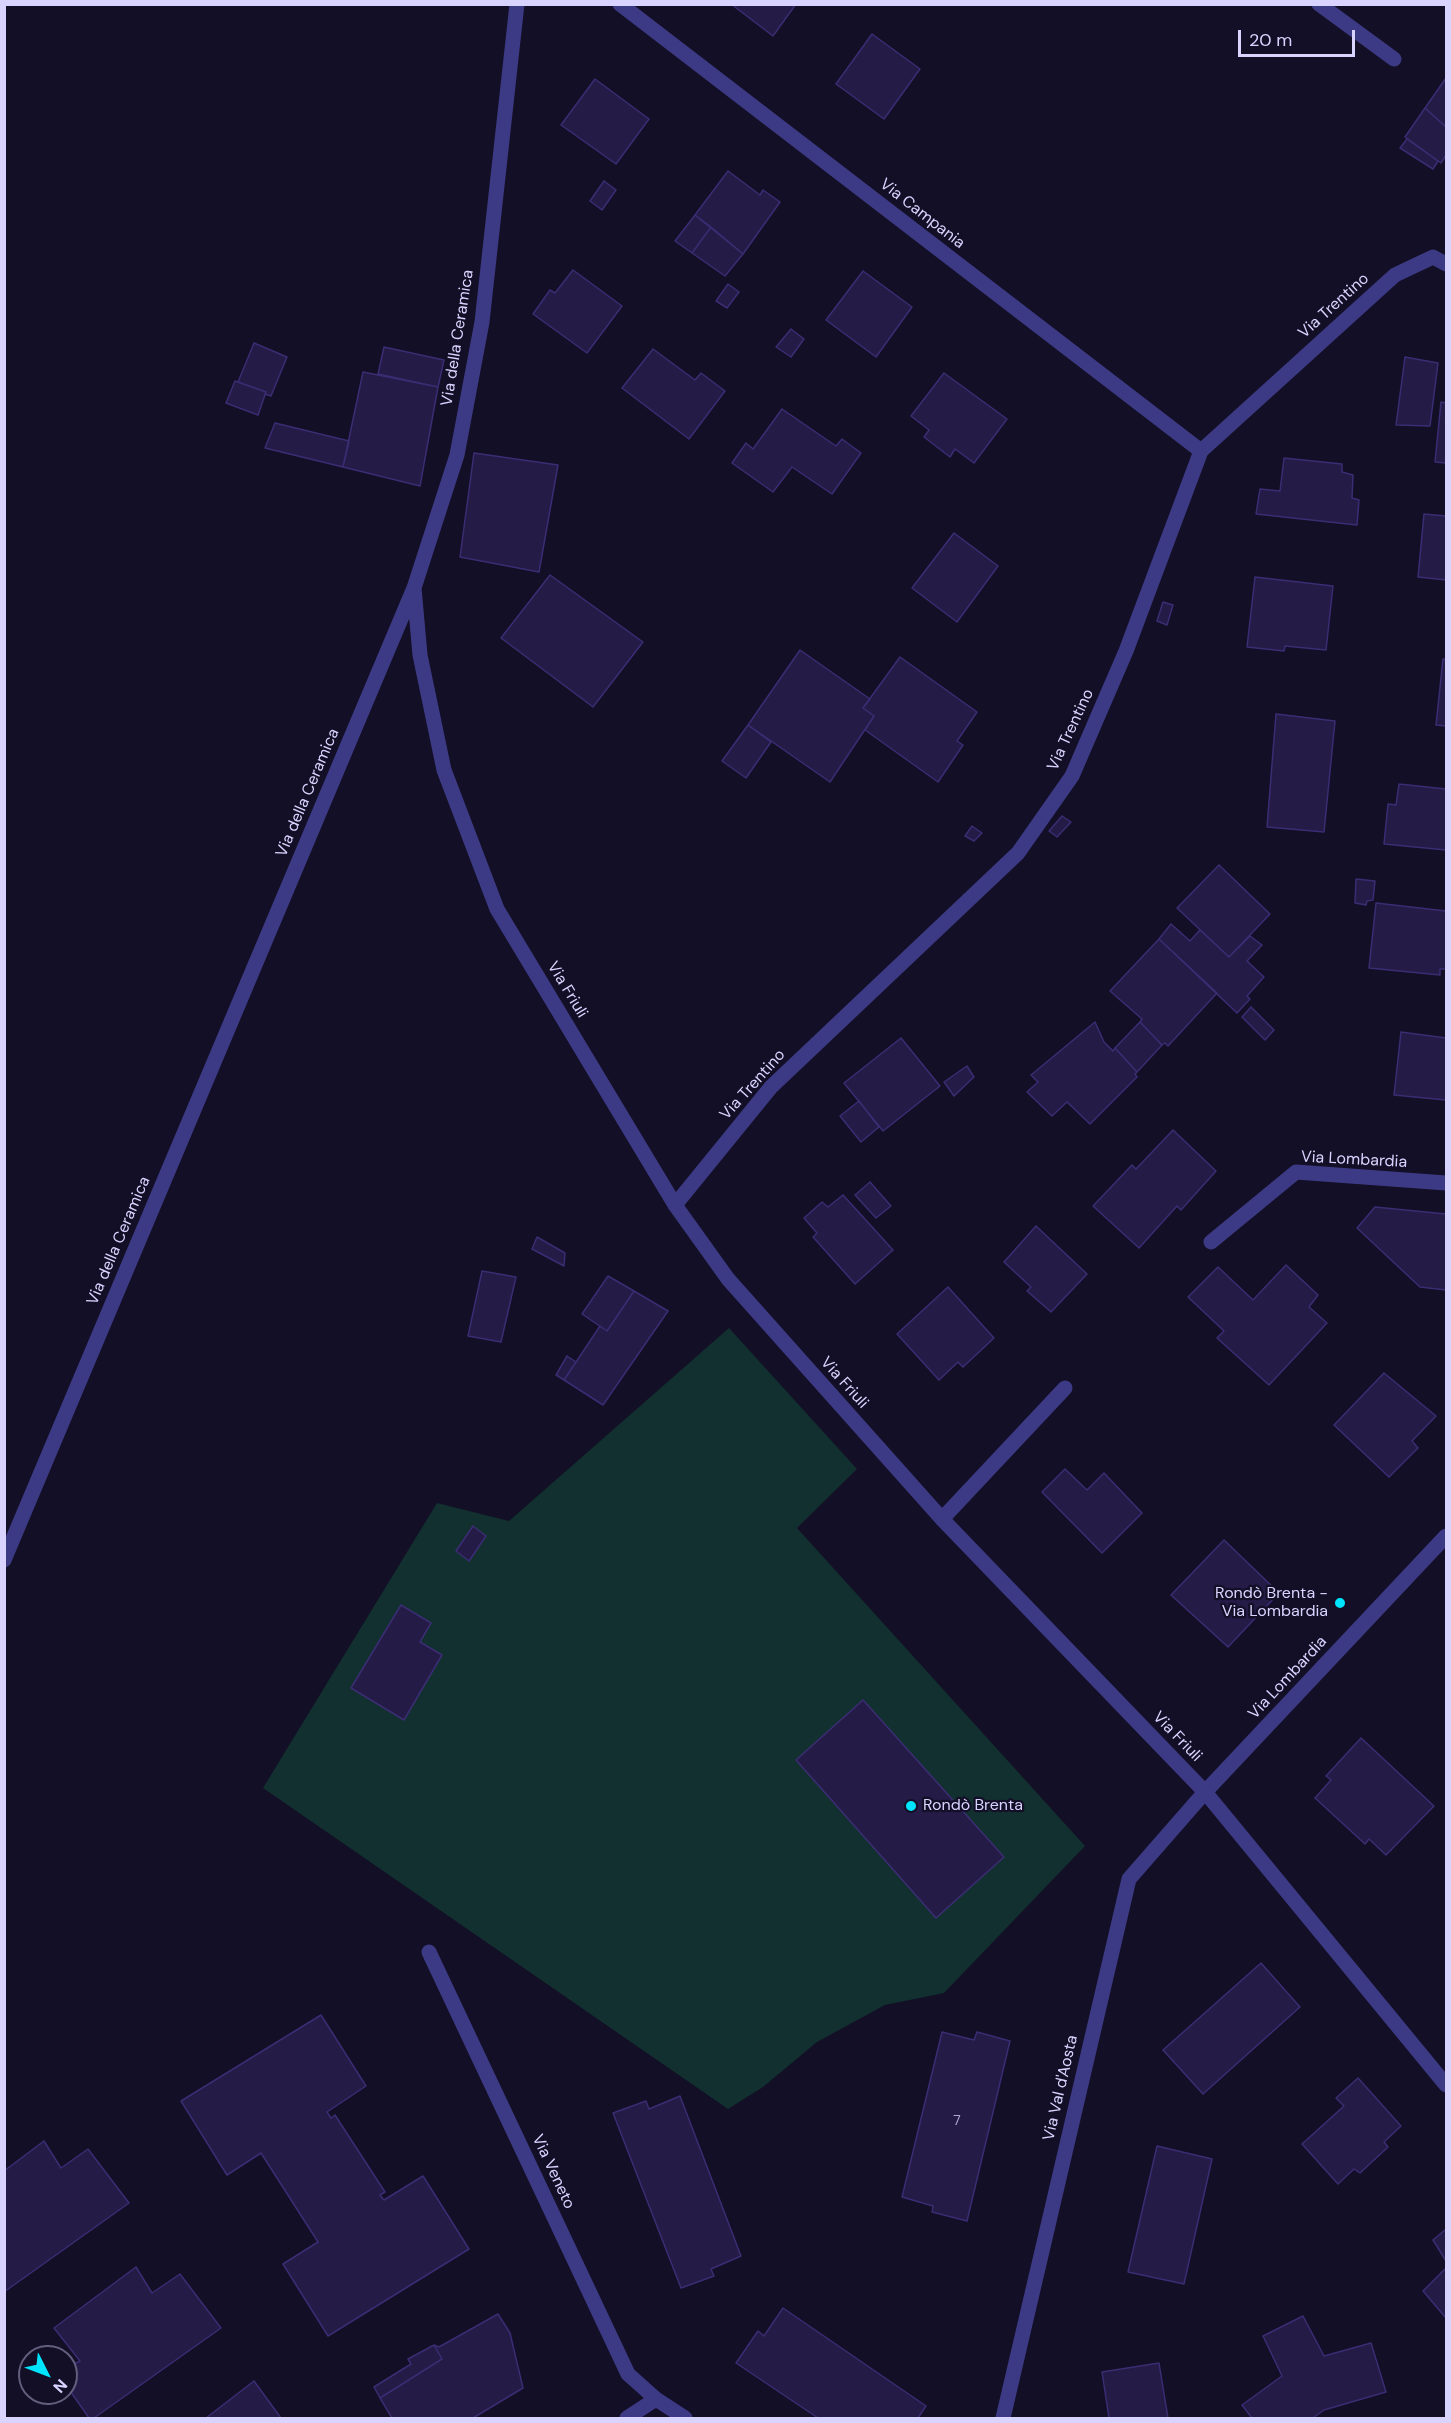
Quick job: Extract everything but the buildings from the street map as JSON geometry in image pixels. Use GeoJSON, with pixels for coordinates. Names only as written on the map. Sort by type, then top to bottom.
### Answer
{"type":"FeatureCollection","features":[{"type":"Feature","properties":{"kind":"street","name":"Via della Ceramica"},"geometry":{"type":"LineString","coordinates":[[4,1560],[414,588],[457,456],[482,322],[517,4]]}},
{"type":"Feature","properties":{"kind":"street","name":"Via Campania"},"geometry":{"type":"LineString","coordinates":[[620,4],[1201,451]]}},
{"type":"Feature","properties":{"kind":"street"},"geometry":{"type":"LineString","coordinates":[[1319,4],[1394,59]]}},
{"type":"Feature","properties":{"kind":"street","name":"Via Trentino"},"geometry":{"type":"LineString","coordinates":[[675,1205],[771,1087],[1018,853],[1072,776],[1126,651],[1201,451],[1395,275],[1433,257],[1446,264]]}},
{"type":"Feature","properties":{"kind":"street","name":"Via Friuli"},"geometry":{"type":"LineString","coordinates":[[414,588],[420,655],[444,770],[497,909],[675,1205],[728,1280],[942,1519],[1205,1792],[1446,2085]]}},
{"type":"Feature","properties":{"kind":"street","name":"Via Lombardia"},"geometry":{"type":"LineString","coordinates":[[1211,1242],[1296,1172],[1446,1183]]}},
{"type":"Feature","properties":{"kind":"street"},"geometry":{"type":"LineString","coordinates":[[942,1519],[1065,1388]]}},
{"type":"Feature","properties":{"kind":"street","name":"Via Lombardia"},"geometry":{"type":"LineString","coordinates":[[1205,1792],[1446,1536]]}},
{"type":"Feature","properties":{"kind":"street","name":"Via Val d'Aosta"},"geometry":{"type":"LineString","coordinates":[[1003,2418],[1129,1879],[1205,1792]]}},
{"type":"Feature","properties":{"kind":"street","name":"Via Veneto"},"geometry":{"type":"LineString","coordinates":[[429,1952],[628,2374],[656,2399],[685,2418]]}},
{"type":"Feature","properties":{"kind":"street"},"geometry":{"type":"LineString","coordinates":[[627,2418],[656,2399]]}},
{"type":"Feature","properties":{"kind":"green space"},"geometry":{"type":"Polygon","coordinates":[[[729,1328],[857,1469],[797,1528],[1085,1846],[944,1993],[885,2005],[817,2042],[763,2087],[728,2109],[263,1788],[437,1503],[509,1521],[729,1328]]]}},
{"type":"Feature","properties":{"kind":"place","name":"Rondò Brenta - Via Lombardia"},"geometry":{"type":"Point","coordinates":[1340,1603]}},
{"type":"Feature","properties":{"kind":"place","name":"Rondò Brenta"},"geometry":{"type":"Point","coordinates":[911,1806]}}]}
